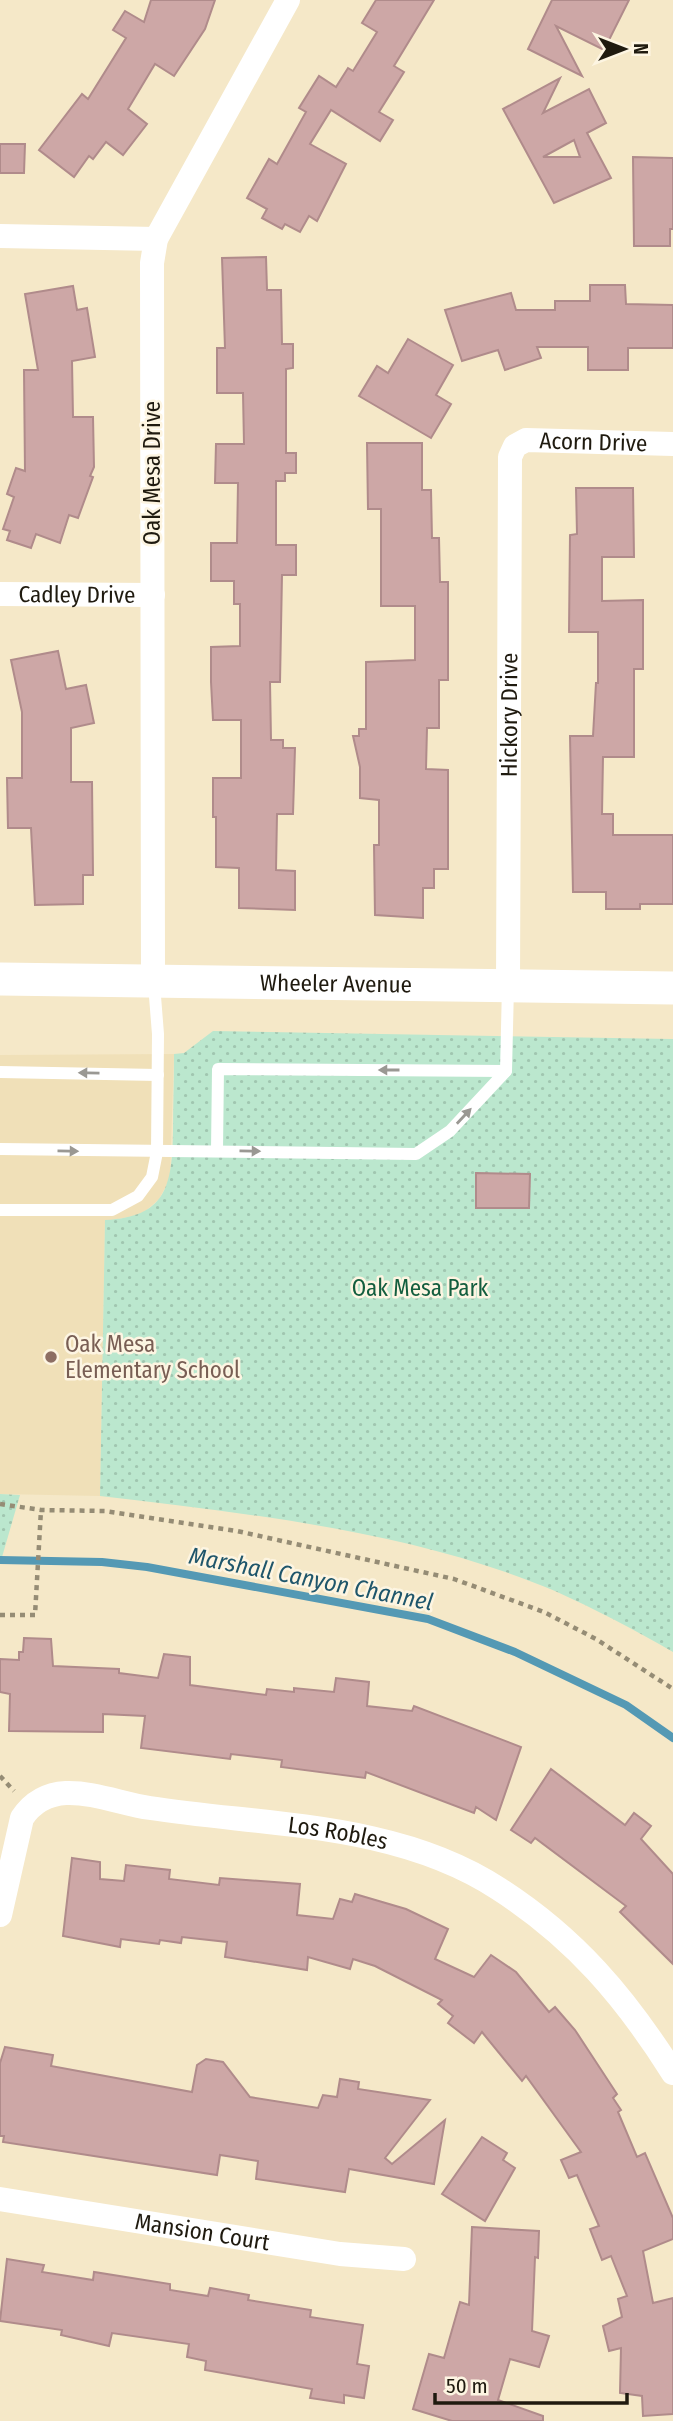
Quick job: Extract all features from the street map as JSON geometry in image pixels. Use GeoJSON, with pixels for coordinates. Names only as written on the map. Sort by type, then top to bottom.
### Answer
{"type":"FeatureCollection","features":[{"type":"Feature","properties":{"kind":"main road","name":"Wheeler Avenue"},"geometry":{"type":"LineString","coordinates":[[0,979],[673,988]]}},
{"type":"Feature","properties":{"kind":"street","name":"Oak Mesa Drive"},"geometry":{"type":"LineString","coordinates":[[153,980],[152,263],[156,239],[288,0]]}},
{"type":"Feature","properties":{"kind":"street"},"geometry":{"type":"LineString","coordinates":[[0,236],[156,239]]}},
{"type":"Feature","properties":{"kind":"street","name":"Acorn Drive"},"geometry":{"type":"LineString","coordinates":[[515,446],[526,440],[673,444]]}},
{"type":"Feature","properties":{"kind":"street","name":"Hickory Drive"},"geometry":{"type":"LineString","coordinates":[[508,986],[510,457],[515,446]]}},
{"type":"Feature","properties":{"kind":"street","name":"Cadley Drive"},"geometry":{"type":"LineString","coordinates":[[0,594],[153,595]]}},
{"type":"Feature","properties":{"kind":"street","name":"Los Robles"},"geometry":{"type":"LineString","coordinates":[[0,1915],[22,1818],[31,1805],[65,1793],[149,1808],[349,1832],[448,1863],[497,1887],[551,1926],[608,1980],[643,2026],[673,2073]]}},
{"type":"Feature","properties":{"kind":"street","name":"Mansion Court"},"geometry":{"type":"LineString","coordinates":[[0,2199],[340,2253],[404,2259]]}},
{"type":"Feature","properties":{"kind":"lane"},"geometry":{"type":"LineString","coordinates":[[0,1210],[111,1210],[138,1196],[152,1177],[157,1152],[158,1075],[153,980]]}},
{"type":"Feature","properties":{"kind":"lane"},"geometry":{"type":"LineString","coordinates":[[0,1149],[416,1154],[450,1131],[506,1071],[508,986]]}},
{"type":"Feature","properties":{"kind":"lane"},"geometry":{"type":"LineString","coordinates":[[217,1150],[218,1069],[506,1071]]}},
{"type":"Feature","properties":{"kind":"lane"},"geometry":{"type":"LineString","coordinates":[[0,1072],[158,1075]]}},
{"type":"Feature","properties":{"kind":"path"},"geometry":{"type":"LineString","coordinates":[[0,1504],[41,1510],[105,1511],[237,1531],[454,1579],[544,1612],[596,1639],[673,1689]]}},
{"type":"Feature","properties":{"kind":"path"},"geometry":{"type":"LineString","coordinates":[[0,1615],[35,1615],[41,1510]]}},
{"type":"Feature","properties":{"kind":"shaded area","name":"Oak Mesa Elementary School"},"geometry":{"type":"Polygon","coordinates":[[[174,1054],[170,1179],[159,1199],[141,1215],[105,1221],[100,1496],[0,1494],[0,1055],[174,1054]]]}},
{"type":"Feature","properties":{"kind":"green space","name":"Oak Mesa Park"},"geometry":{"type":"Polygon","coordinates":[[[213,1031],[673,1039],[673,1652],[555,1591],[501,1570],[445,1553],[388,1539],[273,1518],[100,1496],[105,1220],[126,1218],[142,1212],[162,1195],[171,1167],[174,1054],[184,1053],[213,1031]]]}},
{"type":"Feature","properties":{"kind":"green space"},"geometry":{"type":"Polygon","coordinates":[[[0,1494],[20,1495],[0,1564],[0,1494]]]}},
{"type":"Feature","properties":{"kind":"building"},"geometry":{"type":"Polygon","coordinates":[[[151,0],[215,0],[205,29],[174,76],[155,64],[128,109],[147,124],[123,155],[106,142],[93,159],[89,156],[74,177],[39,150],[82,94],[88,99],[126,38],[113,30],[125,11],[144,22],[151,0]]]}},
{"type":"Feature","properties":{"kind":"building"},"geometry":{"type":"Polygon","coordinates":[[[376,0],[434,0],[394,66],[404,72],[379,112],[393,120],[380,141],[331,110],[310,144],[346,164],[317,221],[309,216],[300,232],[285,224],[282,229],[262,218],[267,209],[247,198],[269,159],[277,164],[306,112],[299,108],[319,76],[336,87],[348,68],[353,71],[377,32],[362,23],[376,0]]]}},
{"type":"Feature","properties":{"kind":"building"},"geometry":{"type":"Polygon","coordinates":[[[552,0],[629,0],[604,50],[556,26],[582,76],[528,49],[552,0]]]}},
{"type":"Feature","properties":{"kind":"building"},"geometry":{"type":"Polygon","coordinates":[[[560,78],[543,113],[589,89],[606,123],[587,133],[611,178],[554,203],[503,109],[560,78]],[[574,140],[543,157],[580,157],[574,140]]]}},
{"type":"Feature","properties":{"kind":"building"},"geometry":{"type":"Polygon","coordinates":[[[0,144],[25,144],[24,173],[0,173],[0,144]]]}},
{"type":"Feature","properties":{"kind":"building"},"geometry":{"type":"Polygon","coordinates":[[[633,157],[673,158],[673,229],[670,229],[670,246],[634,246],[633,157]]]}},
{"type":"Feature","properties":{"kind":"building"},"geometry":{"type":"Polygon","coordinates":[[[266,257],[267,290],[281,290],[282,344],[293,344],[293,368],[286,369],[286,453],[296,453],[296,473],[285,473],[285,481],[276,481],[276,545],[296,545],[296,575],[282,575],[280,682],[270,682],[271,740],[283,740],[283,748],[295,748],[293,814],[277,814],[276,870],[295,871],[295,910],[239,908],[239,868],[216,867],[216,817],[213,817],[213,778],[241,778],[241,720],[213,720],[211,682],[211,647],[240,646],[240,604],[234,604],[234,581],[211,581],[211,543],[237,543],[238,483],[215,483],[216,444],[244,444],[243,393],[217,393],[217,348],[225,348],[222,258],[266,257]]]}},
{"type":"Feature","properties":{"kind":"building"},"geometry":{"type":"Polygon","coordinates":[[[590,285],[625,285],[626,304],[673,305],[673,348],[628,348],[628,370],[588,370],[588,347],[537,347],[541,358],[505,370],[498,350],[462,361],[445,310],[511,293],[516,310],[555,310],[555,301],[590,301],[590,285]]]}},
{"type":"Feature","properties":{"kind":"building"},"geometry":{"type":"Polygon","coordinates":[[[73,286],[77,310],[87,308],[95,357],[72,361],[73,417],[93,417],[94,467],[90,476],[93,477],[78,518],[69,515],[60,543],[36,534],[31,548],[7,540],[10,531],[3,529],[14,497],[7,494],[16,468],[25,471],[24,370],[38,370],[25,294],[73,286]]]}},
{"type":"Feature","properties":{"kind":"building"},"geometry":{"type":"Polygon","coordinates":[[[408,339],[453,365],[436,395],[451,404],[431,438],[359,396],[377,366],[388,373],[408,339]]]}},
{"type":"Feature","properties":{"kind":"building"},"geometry":{"type":"Polygon","coordinates":[[[367,443],[422,443],[422,490],[431,490],[432,538],[439,538],[440,582],[448,582],[448,680],[439,680],[439,728],[427,728],[426,769],[448,770],[448,869],[434,869],[434,888],[423,888],[423,918],[375,915],[374,845],[379,845],[379,800],[360,798],[360,767],[353,736],[359,736],[359,729],[366,729],[366,662],[415,660],[415,606],[381,606],[381,509],[368,509],[367,443]]]}},
{"type":"Feature","properties":{"kind":"building"},"geometry":{"type":"Polygon","coordinates":[[[576,488],[633,488],[634,557],[602,557],[602,601],[643,600],[643,669],[634,669],[634,757],[603,757],[602,814],[613,814],[613,835],[673,835],[673,904],[640,904],[640,909],[606,909],[606,892],[573,892],[570,736],[593,736],[598,683],[598,632],[569,632],[570,535],[577,534],[576,488]]]}},
{"type":"Feature","properties":{"kind":"building"},"geometry":{"type":"Polygon","coordinates":[[[58,651],[66,689],[86,685],[94,723],[71,728],[71,782],[92,782],[93,875],[83,875],[83,904],[35,905],[31,828],[8,828],[7,778],[22,778],[22,712],[11,660],[58,651]]]}},
{"type":"Feature","properties":{"kind":"building"},"geometry":{"type":"Polygon","coordinates":[[[476,1173],[530,1174],[529,1208],[476,1208],[476,1173]]]}},
{"type":"Feature","properties":{"kind":"building"},"geometry":{"type":"Polygon","coordinates":[[[24,1638],[51,1639],[53,1666],[119,1669],[119,1673],[158,1678],[164,1654],[190,1657],[190,1685],[266,1695],[267,1689],[294,1692],[294,1688],[334,1692],[336,1678],[369,1682],[367,1706],[412,1711],[414,1706],[521,1747],[496,1820],[476,1807],[474,1813],[366,1772],[365,1778],[281,1767],[282,1760],[231,1754],[230,1759],[141,1748],[145,1716],[103,1714],[103,1732],[9,1731],[10,1694],[0,1692],[0,1659],[19,1660],[19,1652],[23,1652],[24,1638]]]}},
{"type":"Feature","properties":{"kind":"building"},"geometry":{"type":"Polygon","coordinates":[[[551,1769],[625,1825],[634,1813],[651,1826],[641,1839],[673,1874],[673,1964],[620,1912],[626,1906],[535,1838],[531,1843],[511,1830],[551,1769]]]}},
{"type":"Feature","properties":{"kind":"building"},"geometry":{"type":"Polygon","coordinates":[[[72,1858],[100,1862],[100,1879],[124,1881],[126,1865],[170,1870],[169,1879],[219,1885],[220,1878],[300,1884],[297,1915],[333,1919],[340,1899],[352,1902],[355,1894],[406,1909],[448,1929],[435,1959],[474,1977],[491,1955],[516,1972],[549,2012],[555,2007],[575,2030],[617,2094],[613,2098],[621,2110],[618,2112],[637,2157],[645,2153],[673,2218],[673,2239],[643,2251],[653,2303],[673,2298],[673,2414],[643,2416],[642,2396],[620,2393],[621,2348],[609,2351],[603,2326],[622,2317],[618,2299],[627,2296],[611,2256],[602,2260],[590,2229],[599,2226],[577,2175],[569,2178],[561,2160],[581,2152],[526,2076],[522,2081],[482,2032],[474,2043],[448,2023],[453,2016],[438,2004],[442,2000],[375,1966],[353,1959],[350,1969],[308,1957],[307,1970],[225,1957],[227,1942],[182,1937],[181,1943],[160,1940],[159,1944],[121,1939],[120,1947],[63,1936],[72,1858]]]}},
{"type":"Feature","properties":{"kind":"building"},"geometry":{"type":"Polygon","coordinates":[[[5,2047],[53,2055],[51,2066],[192,2092],[197,2065],[206,2059],[223,2062],[250,2097],[318,2108],[323,2095],[337,2097],[340,2079],[359,2082],[358,2089],[430,2100],[385,2158],[392,2164],[445,2120],[434,2184],[349,2169],[345,2192],[256,2179],[258,2161],[220,2155],[217,2175],[3,2142],[4,2136],[0,2136],[0,2063],[5,2047]]]}},
{"type":"Feature","properties":{"kind":"building"},"geometry":{"type":"Polygon","coordinates":[[[482,2137],[507,2153],[503,2160],[515,2168],[485,2221],[442,2194],[482,2137]]]}},
{"type":"Feature","properties":{"kind":"building"},"geometry":{"type":"Polygon","coordinates":[[[472,2227],[539,2231],[538,2258],[535,2257],[532,2331],[549,2336],[539,2367],[510,2359],[498,2400],[543,2416],[543,2421],[452,2421],[413,2409],[429,2354],[444,2358],[460,2302],[469,2305],[472,2227]]]}},
{"type":"Feature","properties":{"kind":"building"},"geometry":{"type":"Polygon","coordinates":[[[7,2259],[44,2265],[42,2272],[93,2280],[94,2272],[170,2284],[170,2290],[208,2296],[210,2288],[249,2295],[248,2300],[311,2310],[310,2317],[363,2325],[357,2364],[369,2366],[364,2398],[344,2395],[344,2403],[310,2398],[312,2389],[205,2370],[206,2361],[187,2357],[189,2344],[112,2333],[109,2346],[61,2335],[62,2330],[0,2321],[7,2259]]]}},
{"type":"Feature","properties":{"kind":"waterway","name":"Marshall Canyon Channel"},"geometry":{"type":"LineString","coordinates":[[0,1560],[102,1562],[147,1567],[428,1619],[515,1652],[626,1705],[673,1738]]}},
{"type":"Feature","properties":{"kind":"place","name":"Oak Mesa Elementary School"},"geometry":{"type":"Point","coordinates":[51,1357]}}]}
